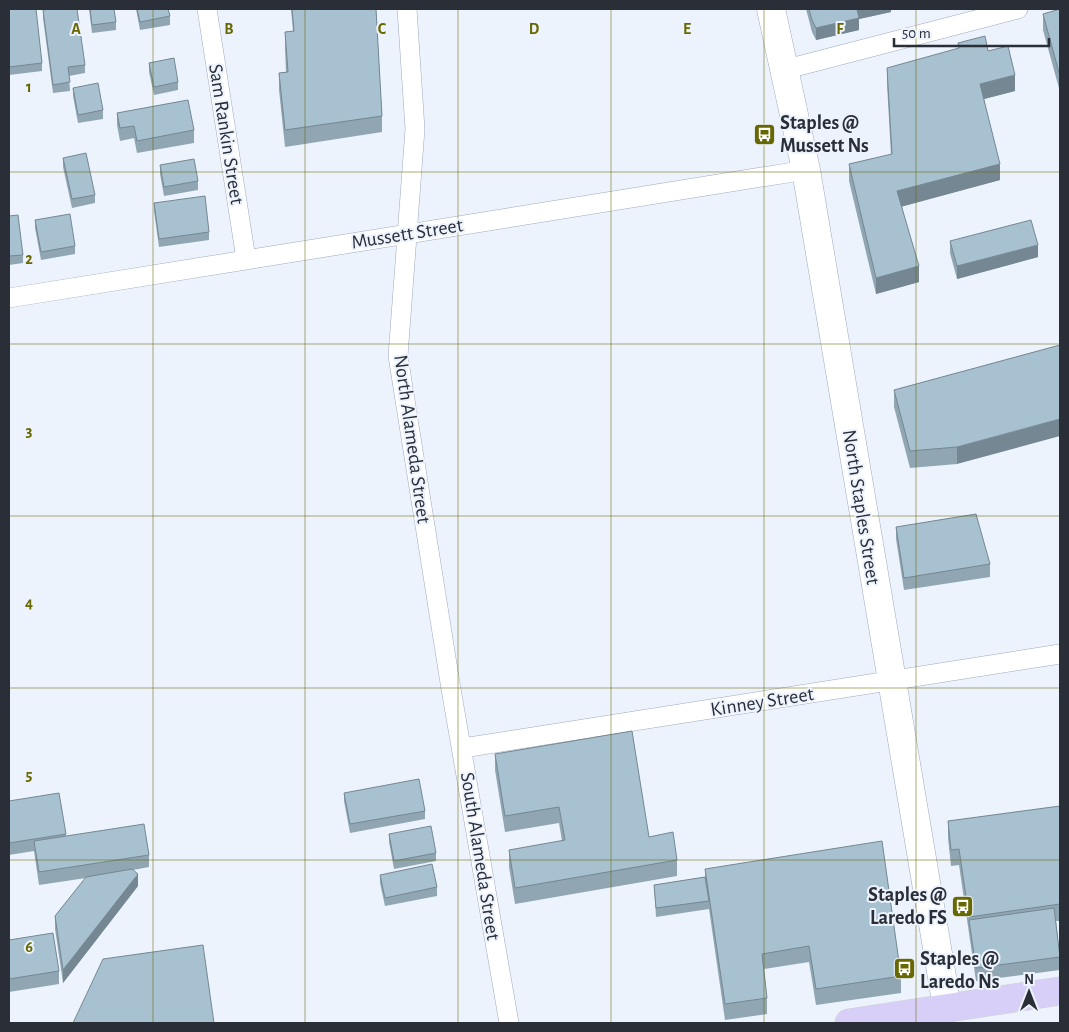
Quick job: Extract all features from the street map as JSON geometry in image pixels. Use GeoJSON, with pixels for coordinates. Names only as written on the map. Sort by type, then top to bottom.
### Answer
{"type":"FeatureCollection","features":[{"type":"Feature","properties":{"kind":"main road","name":"North Staples Street"},"geometry":{"type":"LineString","coordinates":[[771,9],[806,170],[890,680],[948,1015]]}},
{"type":"Feature","properties":{"kind":"main road"},"geometry":{"type":"LineString","coordinates":[[849,1023],[948,1015],[1060,991]]}},
{"type":"Feature","properties":{"kind":"street","name":"Sam Rankin Street"},"geometry":{"type":"LineString","coordinates":[[207,9],[246,259]]}},
{"type":"Feature","properties":{"kind":"street","name":"North Alameda Street"},"geometry":{"type":"LineString","coordinates":[[407,9],[415,129],[398,356],[452,689]]}},
{"type":"Feature","properties":{"kind":"street"},"geometry":{"type":"LineString","coordinates":[[783,70],[1018,9]]}},
{"type":"Feature","properties":{"kind":"street","name":"Mussett Street"},"geometry":{"type":"LineString","coordinates":[[9,298],[806,170]]}},
{"type":"Feature","properties":{"kind":"street","name":"Kinney Street"},"geometry":{"type":"LineString","coordinates":[[463,748],[1060,654]]}},
{"type":"Feature","properties":{"kind":"street","name":"South Alameda Street"},"geometry":{"type":"LineString","coordinates":[[452,689],[509,1023]]}},
{"type":"Feature","properties":{"kind":"building"},"geometry":{"type":"Polygon","coordinates":[[[9,9],[36,9],[42,63],[9,67],[9,9]]]}},
{"type":"Feature","properties":{"kind":"building"},"geometry":{"type":"Polygon","coordinates":[[[77,9],[85,65],[68,67],[70,82],[53,85],[43,10],[77,9]]]}},
{"type":"Feature","properties":{"kind":"building"},"geometry":{"type":"Polygon","coordinates":[[[90,9],[114,9],[116,22],[92,25],[90,9]]]}},
{"type":"Feature","properties":{"kind":"building"},"geometry":{"type":"Polygon","coordinates":[[[137,9],[168,9],[170,16],[140,22],[137,9]]]}},
{"type":"Feature","properties":{"kind":"building"},"geometry":{"type":"Polygon","coordinates":[[[292,9],[376,9],[382,116],[285,130],[279,73],[288,72],[285,32],[294,31],[292,9]]]}},
{"type":"Feature","properties":{"kind":"building"},"geometry":{"type":"Polygon","coordinates":[[[809,9],[857,9],[859,18],[816,28],[809,9]]]}},
{"type":"Feature","properties":{"kind":"building"},"geometry":{"type":"Polygon","coordinates":[[[1060,9],[1060,76],[1043,14],[1060,9]]]}},
{"type":"Feature","properties":{"kind":"building"},"geometry":{"type":"Polygon","coordinates":[[[985,36],[988,51],[1008,46],[1015,75],[980,84],[1000,164],[897,191],[919,266],[876,278],[849,164],[892,154],[887,68],[959,48],[958,43],[985,36]]]}},
{"type":"Feature","properties":{"kind":"building"},"geometry":{"type":"Polygon","coordinates":[[[174,58],[178,82],[154,87],[149,63],[174,58]]]}},
{"type":"Feature","properties":{"kind":"building"},"geometry":{"type":"Polygon","coordinates":[[[98,83],[103,110],[78,115],[73,88],[98,83]]]}},
{"type":"Feature","properties":{"kind":"building"},"geometry":{"type":"Polygon","coordinates":[[[188,100],[194,130],[137,141],[134,126],[120,128],[117,113],[188,100]]]}},
{"type":"Feature","properties":{"kind":"building"},"geometry":{"type":"Polygon","coordinates":[[[86,153],[95,195],[72,199],[63,158],[86,153]]]}},
{"type":"Feature","properties":{"kind":"building"},"geometry":{"type":"Polygon","coordinates":[[[194,159],[198,181],[164,187],[160,165],[194,159]]]}},
{"type":"Feature","properties":{"kind":"building"},"geometry":{"type":"Polygon","coordinates":[[[205,196],[209,232],[159,239],[154,203],[205,196]]]}},
{"type":"Feature","properties":{"kind":"building"},"geometry":{"type":"Polygon","coordinates":[[[70,214],[75,246],[41,252],[35,220],[70,214]]]}},
{"type":"Feature","properties":{"kind":"building"},"geometry":{"type":"Polygon","coordinates":[[[18,215],[23,255],[9,256],[9,216],[18,215]]]}},
{"type":"Feature","properties":{"kind":"building"},"geometry":{"type":"Polygon","coordinates":[[[1031,220],[1038,245],[957,266],[950,241],[1031,220]]]}},
{"type":"Feature","properties":{"kind":"building"},"geometry":{"type":"Polygon","coordinates":[[[1060,345],[1060,419],[957,447],[910,451],[894,390],[1060,345]]]}},
{"type":"Feature","properties":{"kind":"building"},"geometry":{"type":"Polygon","coordinates":[[[976,514],[990,564],[904,578],[896,527],[976,514]]]}},
{"type":"Feature","properties":{"kind":"building"},"geometry":{"type":"Polygon","coordinates":[[[632,731],[649,837],[673,832],[677,860],[515,888],[509,850],[565,840],[559,807],[505,816],[495,754],[632,731]]]}},
{"type":"Feature","properties":{"kind":"building"},"geometry":{"type":"Polygon","coordinates":[[[419,779],[425,811],[350,824],[344,793],[419,779]]]}},
{"type":"Feature","properties":{"kind":"building"},"geometry":{"type":"Polygon","coordinates":[[[59,793],[66,834],[9,843],[9,801],[59,793]]]}},
{"type":"Feature","properties":{"kind":"building"},"geometry":{"type":"Polygon","coordinates":[[[1060,806],[1060,904],[969,917],[959,849],[951,850],[948,821],[1060,806]]]}},
{"type":"Feature","properties":{"kind":"building"},"geometry":{"type":"Polygon","coordinates":[[[144,824],[149,855],[39,872],[34,841],[144,824]]]}},
{"type":"Feature","properties":{"kind":"building"},"geometry":{"type":"Polygon","coordinates":[[[431,826],[436,853],[394,861],[389,834],[431,826]]]}},
{"type":"Feature","properties":{"kind":"building"},"geometry":{"type":"Polygon","coordinates":[[[882,841],[901,976],[816,989],[809,946],[762,954],[767,998],[725,1004],[705,869],[882,841]]]}},
{"type":"Feature","properties":{"kind":"building"},"geometry":{"type":"Polygon","coordinates":[[[432,864],[437,887],[385,898],[380,875],[432,864]]]}},
{"type":"Feature","properties":{"kind":"building"},"geometry":{"type":"Polygon","coordinates":[[[132,869],[138,874],[63,970],[55,916],[86,877],[132,869]]]}},
{"type":"Feature","properties":{"kind":"building"},"geometry":{"type":"Polygon","coordinates":[[[705,877],[709,901],[656,908],[654,885],[705,877]]]}},
{"type":"Feature","properties":{"kind":"building"},"geometry":{"type":"Polygon","coordinates":[[[1054,908],[1060,957],[976,968],[969,920],[1054,908]]]}},
{"type":"Feature","properties":{"kind":"building"},"geometry":{"type":"Polygon","coordinates":[[[53,933],[59,971],[9,979],[9,940],[53,933]]]}},
{"type":"Feature","properties":{"kind":"building"},"geometry":{"type":"Polygon","coordinates":[[[203,945],[214,1023],[73,1023],[103,959],[203,945]]]}},
{"type":"Feature","properties":{"kind":"place","name":"Staples @ Mussett Ns"},"geometry":{"type":"Point","coordinates":[764,134]}},
{"type":"Feature","properties":{"kind":"place","name":"Staples @ Laredo FS"},"geometry":{"type":"Point","coordinates":[963,906]}},
{"type":"Feature","properties":{"kind":"place","name":"Staples @ Laredo Ns"},"geometry":{"type":"Point","coordinates":[904,969]}}]}
